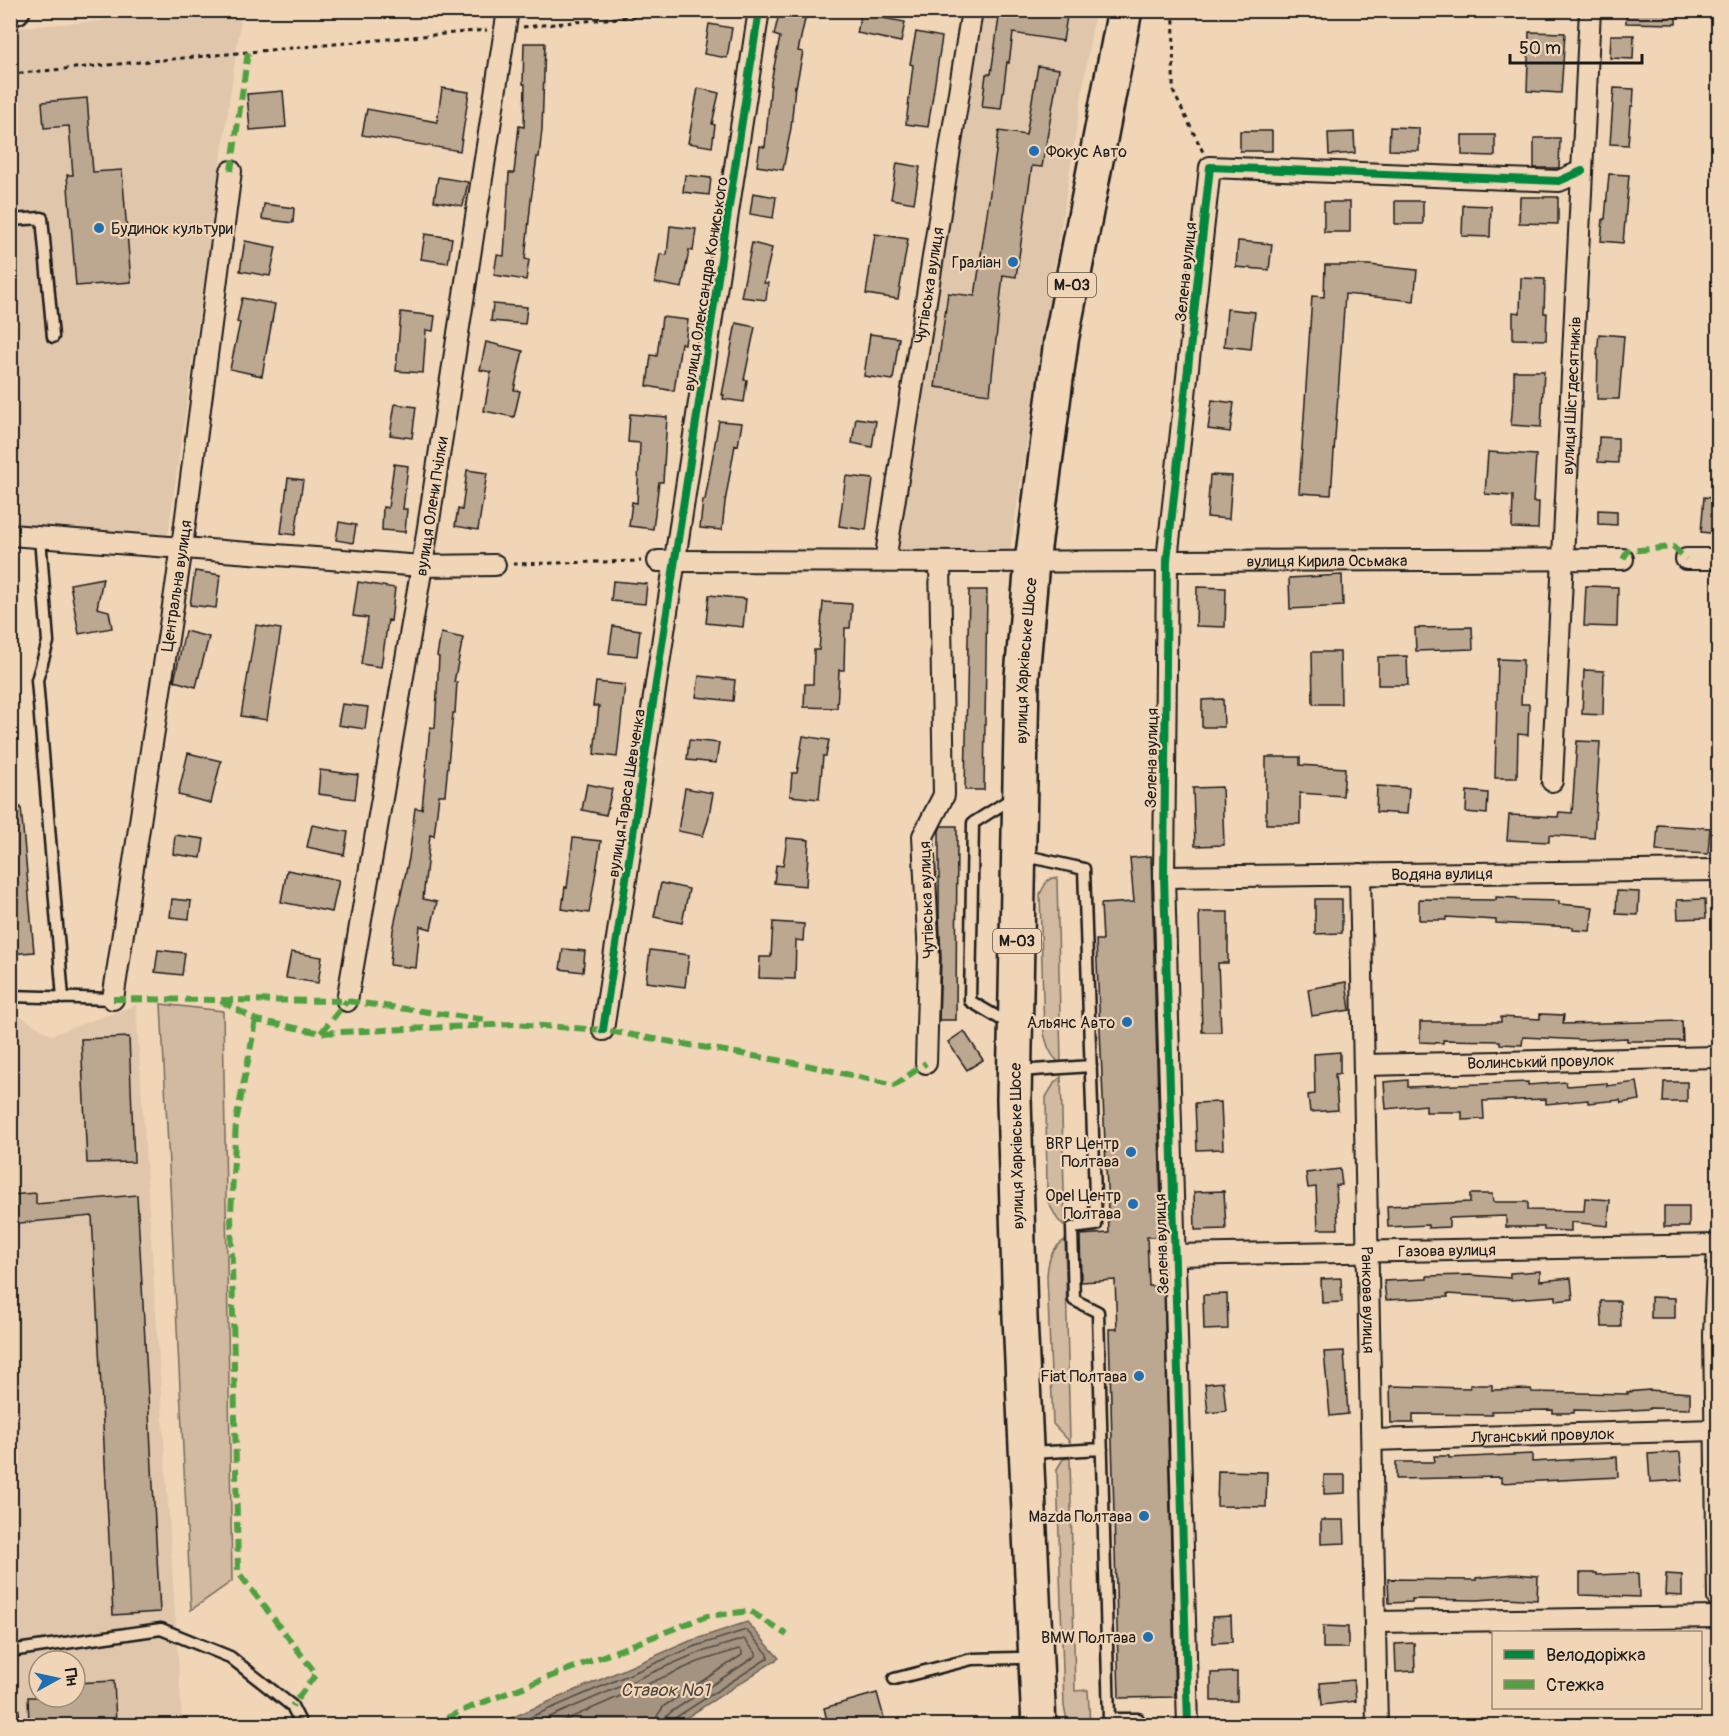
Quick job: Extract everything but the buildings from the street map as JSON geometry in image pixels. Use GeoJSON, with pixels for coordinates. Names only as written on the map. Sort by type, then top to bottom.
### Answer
{"type":"FeatureCollection","features":[{"type":"Feature","properties":{"kind":"highway","name":"вулиця Харківське Шосе"},"geometry":{"type":"LineString","coordinates":[[1040,1725],[1020,1317],[1015,1072],[1022,676],[1032,562],[1061,342],[1125,10]]}},
{"type":"Feature","properties":{"kind":"highway","name":"вулиця Харківське Шосе"},"geometry":{"type":"LineString","coordinates":[[1018,1725],[1020,1317]]}},
{"type":"Feature","properties":{"kind":"main road"},"geometry":{"type":"LineString","coordinates":[[10,11],[16,10]]}},
{"type":"Feature","properties":{"kind":"street","name":"вулиця Олександра Кониського"},"geometry":{"type":"LineString","coordinates":[[667,561],[759,10]]}},
{"type":"Feature","properties":{"kind":"street","name":"Чутівська вулиця"},"geometry":{"type":"LineString","coordinates":[[885,561],[972,10]]}},
{"type":"Feature","properties":{"kind":"street","name":"вулиця Шістдесятників"},"geometry":{"type":"LineString","coordinates":[[1552,781],[1590,10]]}},
{"type":"Feature","properties":{"kind":"street","name":"вулиця Олени Пчілки"},"geometry":{"type":"LineString","coordinates":[[347,1001],[422,566],[507,19]]}},
{"type":"Feature","properties":{"kind":"street"},"geometry":{"type":"LineString","coordinates":[[1210,167],[1559,181],[1582,171]]}},
{"type":"Feature","properties":{"kind":"street","name":"Зелена вулиця"},"geometry":{"type":"LineString","coordinates":[[1188,1725],[1164,878],[1167,560],[1210,167]]}},
{"type":"Feature","properties":{"kind":"street","name":"Центральна вулиця"},"geometry":{"type":"LineString","coordinates":[[113,999],[182,547],[231,171]]}},
{"type":"Feature","properties":{"kind":"street"},"geometry":{"type":"LineString","coordinates":[[10,535],[422,566],[495,565]]}},
{"type":"Feature","properties":{"kind":"street","name":"вулиця Кирила Осьмака"},"geometry":{"type":"LineString","coordinates":[[667,561],[1623,559]]}},
{"type":"Feature","properties":{"kind":"street"},"geometry":{"type":"LineString","coordinates":[[1686,559],[1719,559]]}},
{"type":"Feature","properties":{"kind":"street","name":"вулиця Тараса Шевченка"},"geometry":{"type":"LineString","coordinates":[[603,1030],[667,561]]}},
{"type":"Feature","properties":{"kind":"street","name":"Чутівська вулиця"},"geometry":{"type":"LineString","coordinates":[[926,1063],[929,958],[923,836],[944,795],[940,562]]}},
{"type":"Feature","properties":{"kind":"street","name":"Водяна вулиця"},"geometry":{"type":"LineString","coordinates":[[1164,878],[1719,870]]}},
{"type":"Feature","properties":{"kind":"street","name":"Ранкова вулиця"},"geometry":{"type":"LineString","coordinates":[[1360,874],[1377,1725]]}},
{"type":"Feature","properties":{"kind":"street","name":"Волинський провулок"},"geometry":{"type":"LineString","coordinates":[[1364,1065],[1719,1057]]}},
{"type":"Feature","properties":{"kind":"street"},"geometry":{"type":"LineString","coordinates":[[1718,1245],[1714,1335],[1719,1598]]}},
{"type":"Feature","properties":{"kind":"street","name":"Газова вулиця"},"geometry":{"type":"LineString","coordinates":[[1174,1255],[1718,1245]]}},
{"type":"Feature","properties":{"kind":"street","name":"Луганський провулок"},"geometry":{"type":"LineString","coordinates":[[1372,1440],[1715,1430]]}},
{"type":"Feature","properties":{"kind":"street"},"geometry":{"type":"LineString","coordinates":[[1375,1622],[1719,1617]]}},
{"type":"Feature","properties":{"kind":"lane"},"geometry":{"type":"LineString","coordinates":[[10,220],[42,218],[53,337]]}},
{"type":"Feature","properties":{"kind":"lane"},"geometry":{"type":"LineString","coordinates":[[40,537],[48,642],[37,680],[63,998]]}},
{"type":"Feature","properties":{"kind":"lane"},"geometry":{"type":"LineString","coordinates":[[1016,1028],[970,1001],[972,847],[973,823],[1020,793]]}},
{"type":"Feature","properties":{"kind":"lane"},"geometry":{"type":"LineString","coordinates":[[1019,854],[1084,868],[1096,1225],[1072,1228],[1074,1300],[1098,1312],[1109,1719],[1138,1719],[1138,1725]]}},
{"type":"Feature","properties":{"kind":"lane"},"geometry":{"type":"LineString","coordinates":[[10,996],[113,999]]}},
{"type":"Feature","properties":{"kind":"lane"},"geometry":{"type":"LineString","coordinates":[[1015,1072],[1091,1066]]}},
{"type":"Feature","properties":{"kind":"lane"},"geometry":{"type":"LineString","coordinates":[[1026,1454],[1102,1449]]}},
{"type":"Feature","properties":{"kind":"lane"},"geometry":{"type":"LineString","coordinates":[[10,1651],[161,1629],[230,1657],[292,1706],[302,1725]]}},
{"type":"Feature","properties":{"kind":"lane"},"geometry":{"type":"LineString","coordinates":[[894,1679],[972,1659],[1018,1658]]}},
{"type":"Feature","properties":{"kind":"lane"},"geometry":{"type":"LineString","coordinates":[[10,1695],[14,1725]]}},
{"type":"Feature","properties":{"kind":"path"},"geometry":{"type":"LineString","coordinates":[[10,74],[507,19],[700,10]]}},
{"type":"Feature","properties":{"kind":"path"},"geometry":{"type":"LineString","coordinates":[[1174,10],[1173,92],[1210,167]]}},
{"type":"Feature","properties":{"kind":"path"},"geometry":{"type":"LineString","coordinates":[[495,565],[667,561]]}},
{"type":"Feature","properties":{"kind":"shaded area"},"geometry":{"type":"Polygon","coordinates":[[[242,11],[168,535],[11,525],[10,28],[242,11]]]}},
{"type":"Feature","properties":{"kind":"shaded area"},"geometry":{"type":"Polygon","coordinates":[[[981,11],[1095,11],[1009,557],[891,553],[981,11]]]}},
{"type":"Feature","properties":{"kind":"shaded area"},"geometry":{"type":"Polygon","coordinates":[[[1057,878],[1061,1064],[1052,1054],[1044,1033],[1040,894],[1047,881],[1057,878]]]}},
{"type":"Feature","properties":{"kind":"shaded area"},"geometry":{"type":"Polygon","coordinates":[[[161,1004],[223,1011],[232,1581],[191,1610],[161,1004]]]}},
{"type":"Feature","properties":{"kind":"shaded area"},"geometry":{"type":"Polygon","coordinates":[[[136,1005],[182,1720],[150,1722],[150,1726],[11,1726],[11,1010],[51,1035],[136,1005]]]}},
{"type":"Feature","properties":{"kind":"shaded area"},"geometry":{"type":"Polygon","coordinates":[[[1061,1077],[1065,1226],[1058,1220],[1047,1200],[1046,1097],[1061,1077]]]}},
{"type":"Feature","properties":{"kind":"shaded area"},"geometry":{"type":"Polygon","coordinates":[[[1065,1240],[1070,1442],[1053,1424],[1047,1276],[1051,1255],[1056,1247],[1065,1240]]]}},
{"type":"Feature","properties":{"kind":"shaded area"},"geometry":{"type":"Polygon","coordinates":[[[1070,1458],[1075,1691],[1088,1690],[1090,1725],[1068,1725],[1064,1706],[1057,1469],[1063,1459],[1070,1458]]]}},
{"type":"Feature","properties":{"kind":"water","name":"Ставок №1"},"geometry":{"type":"Polygon","coordinates":[[[747,1622],[779,1658],[675,1725],[495,1725],[690,1641],[747,1622]]]}},
{"type":"Feature","properties":{"kind":"marked path"},"geometry":{"type":"LineString","coordinates":[[231,171],[248,52]]}},
{"type":"Feature","properties":{"kind":"marked path"},"geometry":{"type":"LineString","coordinates":[[1623,559],[1628,551],[1673,547],[1686,559]]}},
{"type":"Feature","properties":{"kind":"marked path"},"geometry":{"type":"LineString","coordinates":[[113,999],[219,1000],[256,1020],[321,1033],[514,1024],[603,1030],[806,1065],[895,1085],[926,1063]]}},
{"type":"Feature","properties":{"kind":"marked path"},"geometry":{"type":"LineString","coordinates":[[221,1000],[347,1001],[487,1020]]}},
{"type":"Feature","properties":{"kind":"marked path"},"geometry":{"type":"LineString","coordinates":[[321,1033],[347,1001]]}},
{"type":"Feature","properties":{"kind":"marked path"},"geometry":{"type":"LineString","coordinates":[[256,1020],[236,1122],[231,1213],[238,1572],[316,1674],[292,1706]]}},
{"type":"Feature","properties":{"kind":"marked path"},"geometry":{"type":"LineString","coordinates":[[431,1726],[461,1711],[707,1616],[750,1611],[787,1635]]}},
{"type":"Feature","properties":{"kind":"cycle path"},"geometry":{"type":"LineString","coordinates":[[603,1030],[759,10]]}},
{"type":"Feature","properties":{"kind":"cycle path"},"geometry":{"type":"LineString","coordinates":[[1188,1726],[1164,877],[1167,560],[1210,167],[1559,181],[1582,171]]}},
{"type":"Feature","properties":{"kind":"place","name":"Фокус Авто"},"geometry":{"type":"Point","coordinates":[1034,151]}},
{"type":"Feature","properties":{"kind":"place","name":"Будинок культури"},"geometry":{"type":"Point","coordinates":[99,228]}},
{"type":"Feature","properties":{"kind":"place","name":"Граліан"},"geometry":{"type":"Point","coordinates":[1013,262]}},
{"type":"Feature","properties":{"kind":"place","name":"Альянс Авто"},"geometry":{"type":"Point","coordinates":[1127,1022]}},
{"type":"Feature","properties":{"kind":"place","name":"BRP Центр Полтава"},"geometry":{"type":"Point","coordinates":[1131,1152]}},
{"type":"Feature","properties":{"kind":"place","name":"Opel Центр Полтава"},"geometry":{"type":"Point","coordinates":[1133,1204]}},
{"type":"Feature","properties":{"kind":"place","name":"Fiat Полтава"},"geometry":{"type":"Point","coordinates":[1139,1376]}},
{"type":"Feature","properties":{"kind":"place","name":"Mazda Полтава"},"geometry":{"type":"Point","coordinates":[1144,1516]}},
{"type":"Feature","properties":{"kind":"place","name":"BMW Полтава"},"geometry":{"type":"Point","coordinates":[1148,1637]}}]}
